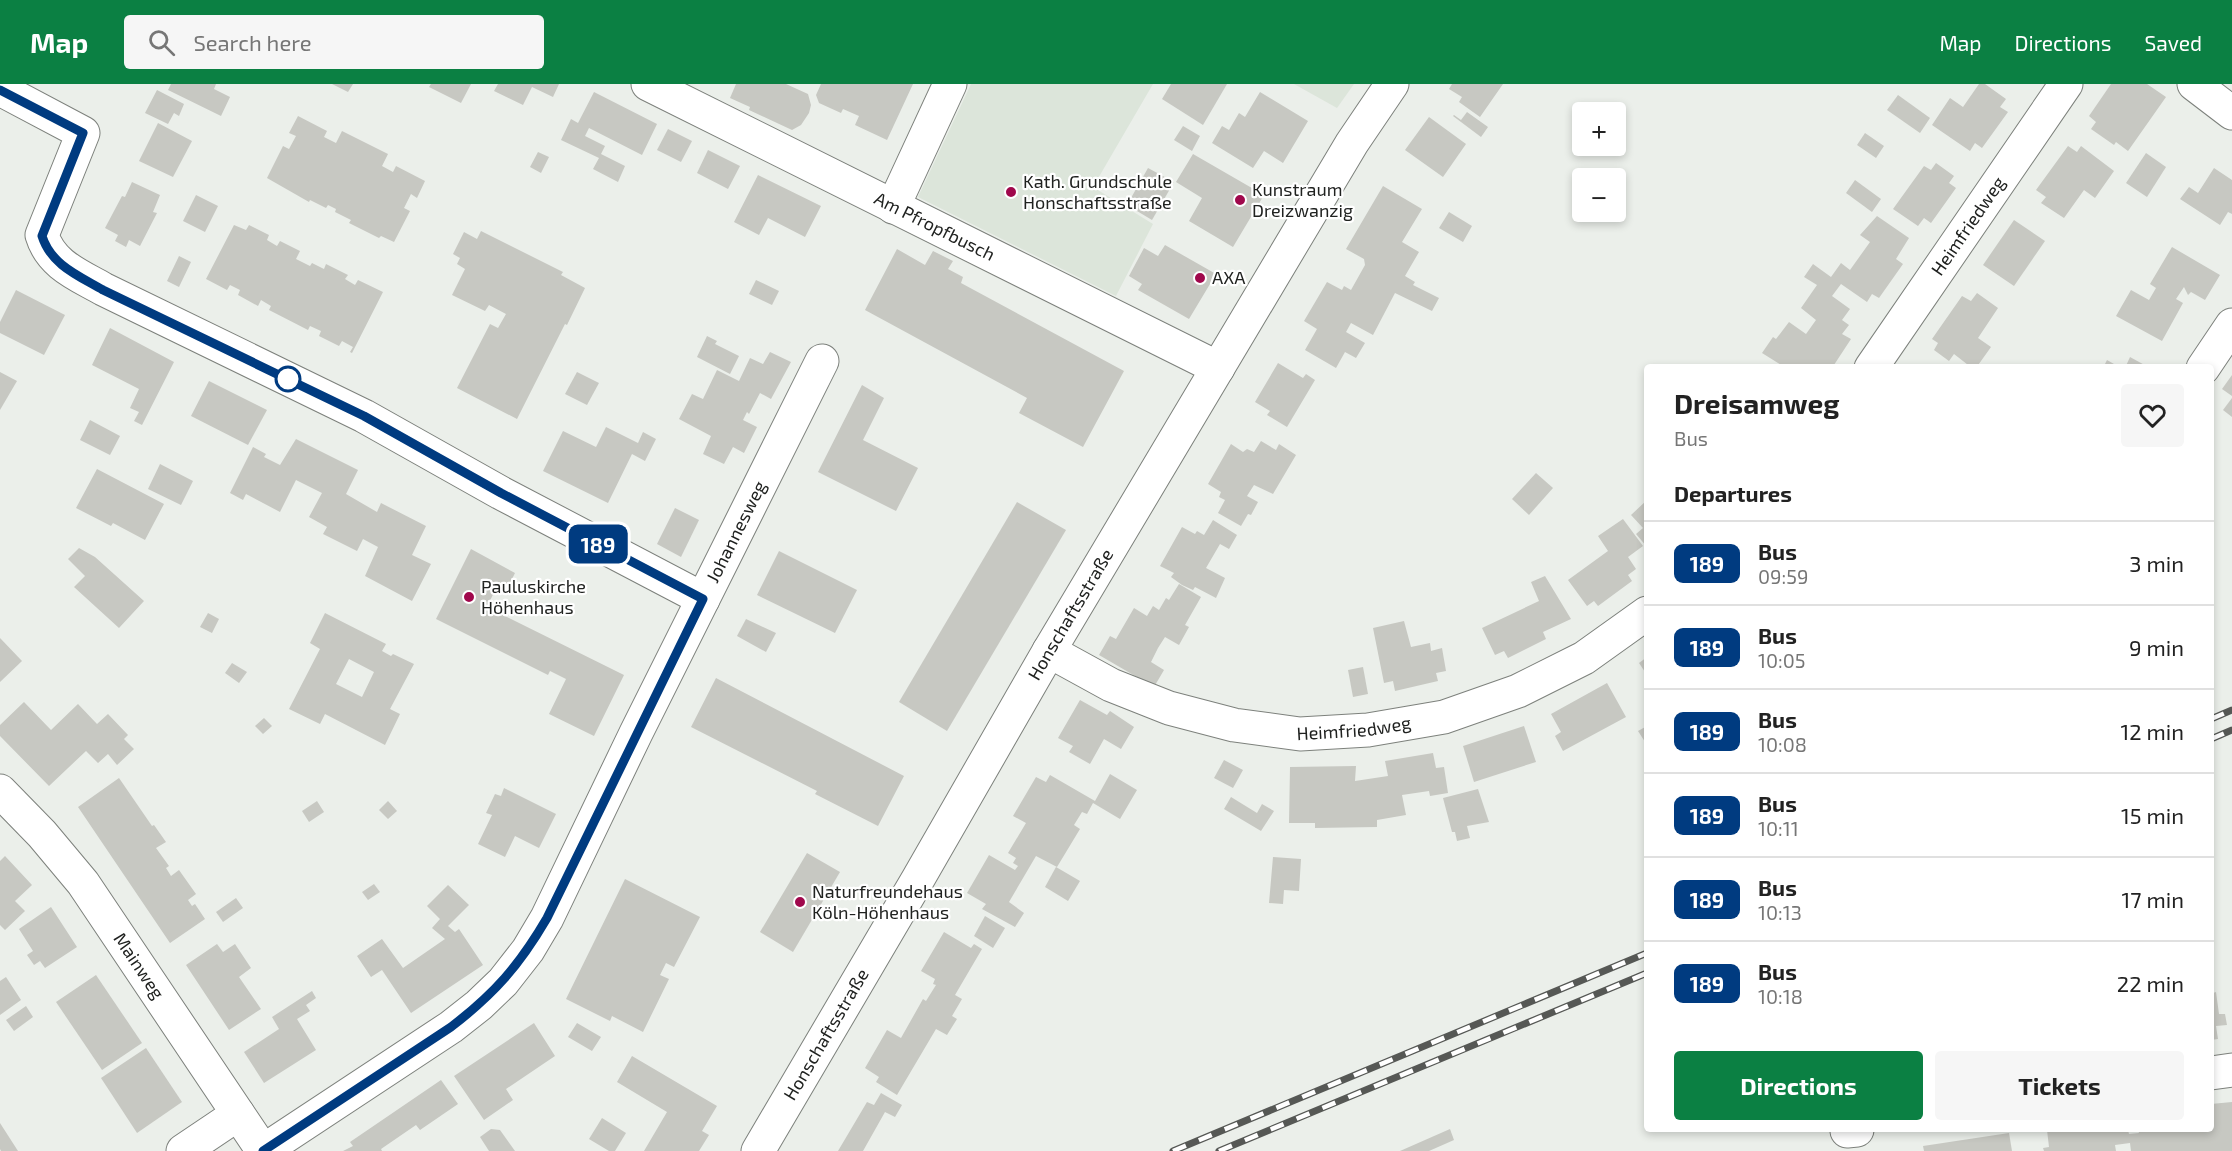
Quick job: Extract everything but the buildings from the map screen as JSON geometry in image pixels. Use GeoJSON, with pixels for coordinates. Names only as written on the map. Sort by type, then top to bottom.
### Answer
{"type":"FeatureCollection","features":[{"type":"Feature","properties":{"kind":"street","name":"Am Pfropfbusch"},"geometry":{"type":"LineString","coordinates":[[648,84],[1218,368]]}},
{"type":"Feature","properties":{"kind":"street"},"geometry":{"type":"LineString","coordinates":[[893,207],[950,84]]}},
{"type":"Feature","properties":{"kind":"street","name":"Honschaftsstraße"},"geometry":{"type":"LineString","coordinates":[[758,1151],[1049,651],[1352,143],[1392,84]]}},
{"type":"Feature","properties":{"kind":"street","name":"Heimfriedweg"},"geometry":{"type":"LineString","coordinates":[[1874,364],[2066,84]]}},
{"type":"Feature","properties":{"kind":"street"},"geometry":{"type":"LineString","coordinates":[[2194,84],[2232,113]]}},
{"type":"Feature","properties":{"kind":"street"},"geometry":{"type":"LineString","coordinates":[[0,89],[83,133],[42,236],[45,246],[61,266],[103,290],[364,416],[501,493],[703,599]]}},
{"type":"Feature","properties":{"kind":"street"},"geometry":{"type":"LineString","coordinates":[[2206,364],[2232,325]]}},
{"type":"Feature","properties":{"kind":"street","name":"Johannesweg"},"geometry":{"type":"LineString","coordinates":[[263,1151],[451,1027],[480,1005],[503,982],[528,950],[547,918],[822,361]]}},
{"type":"Feature","properties":{"kind":"street","name":"Heimfriedweg"},"geometry":{"type":"LineString","coordinates":[[1049,651],[1111,686],[1169,708],[1234,725],[1300,734],[1357,731],[1444,717],[1518,691],[1584,658],[1644,616]]}},
{"type":"Feature","properties":{"kind":"street","name":"Mainweg"},"geometry":{"type":"LineString","coordinates":[[0,791],[42,834],[83,883],[263,1151]]}},
{"type":"Feature","properties":{"kind":"street"},"geometry":{"type":"LineString","coordinates":[[2214,1072],[2232,1070]]}},
{"type":"Feature","properties":{"kind":"street"},"geometry":{"type":"LineString","coordinates":[[183,1151],[238,1114]]}},
{"type":"Feature","properties":{"kind":"shaded area","name":"Kath. Grundschule Honschaftsstraße"},"geometry":{"type":"Polygon","coordinates":[[[971,84],[1153,84],[1093,187],[1153,224],[1116,296],[918,197],[971,84]]]}},
{"type":"Feature","properties":{"kind":"shaded area"},"geometry":{"type":"Polygon","coordinates":[[[1294,84],[1354,84],[1337,108],[1294,84]]]}},
{"type":"Feature","properties":{"kind":"railway"},"geometry":{"type":"LineString","coordinates":[[2214,718],[2232,710]]}},
{"type":"Feature","properties":{"kind":"railway"},"geometry":{"type":"LineString","coordinates":[[2214,738],[2232,730]]}},
{"type":"Feature","properties":{"kind":"railway"},"geometry":{"type":"LineString","coordinates":[[1173,1151],[1644,954]]}},
{"type":"Feature","properties":{"kind":"railway"},"geometry":{"type":"LineString","coordinates":[[1219,1151],[1644,974]]}},
{"type":"Feature","properties":{"kind":"bus line","name":"189"},"geometry":{"type":"LineString","coordinates":[[0,90],[83,133],[42,236],[45,246],[61,266],[103,290],[364,416],[501,493],[703,599],[547,918],[528,950],[503,982],[480,1005],[451,1027],[263,1151]]}},
{"type":"Feature","properties":{"kind":"place","name":"Kath. Grundschule Honschaftsstraße"},"geometry":{"type":"Point","coordinates":[1011,192]}},
{"type":"Feature","properties":{"kind":"place","name":"Kunstraum Dreizwanzig"},"geometry":{"type":"Point","coordinates":[1240,200]}},
{"type":"Feature","properties":{"kind":"place","name":"AXA"},"geometry":{"type":"Point","coordinates":[1200,278]}},
{"type":"Feature","properties":{"kind":"place","name":"Pauluskirche Höhenhaus"},"geometry":{"type":"Point","coordinates":[469,597]}},
{"type":"Feature","properties":{"kind":"place","name":"Naturfreundehaus Köln-Höhenhaus"},"geometry":{"type":"Point","coordinates":[800,902]}}]}
